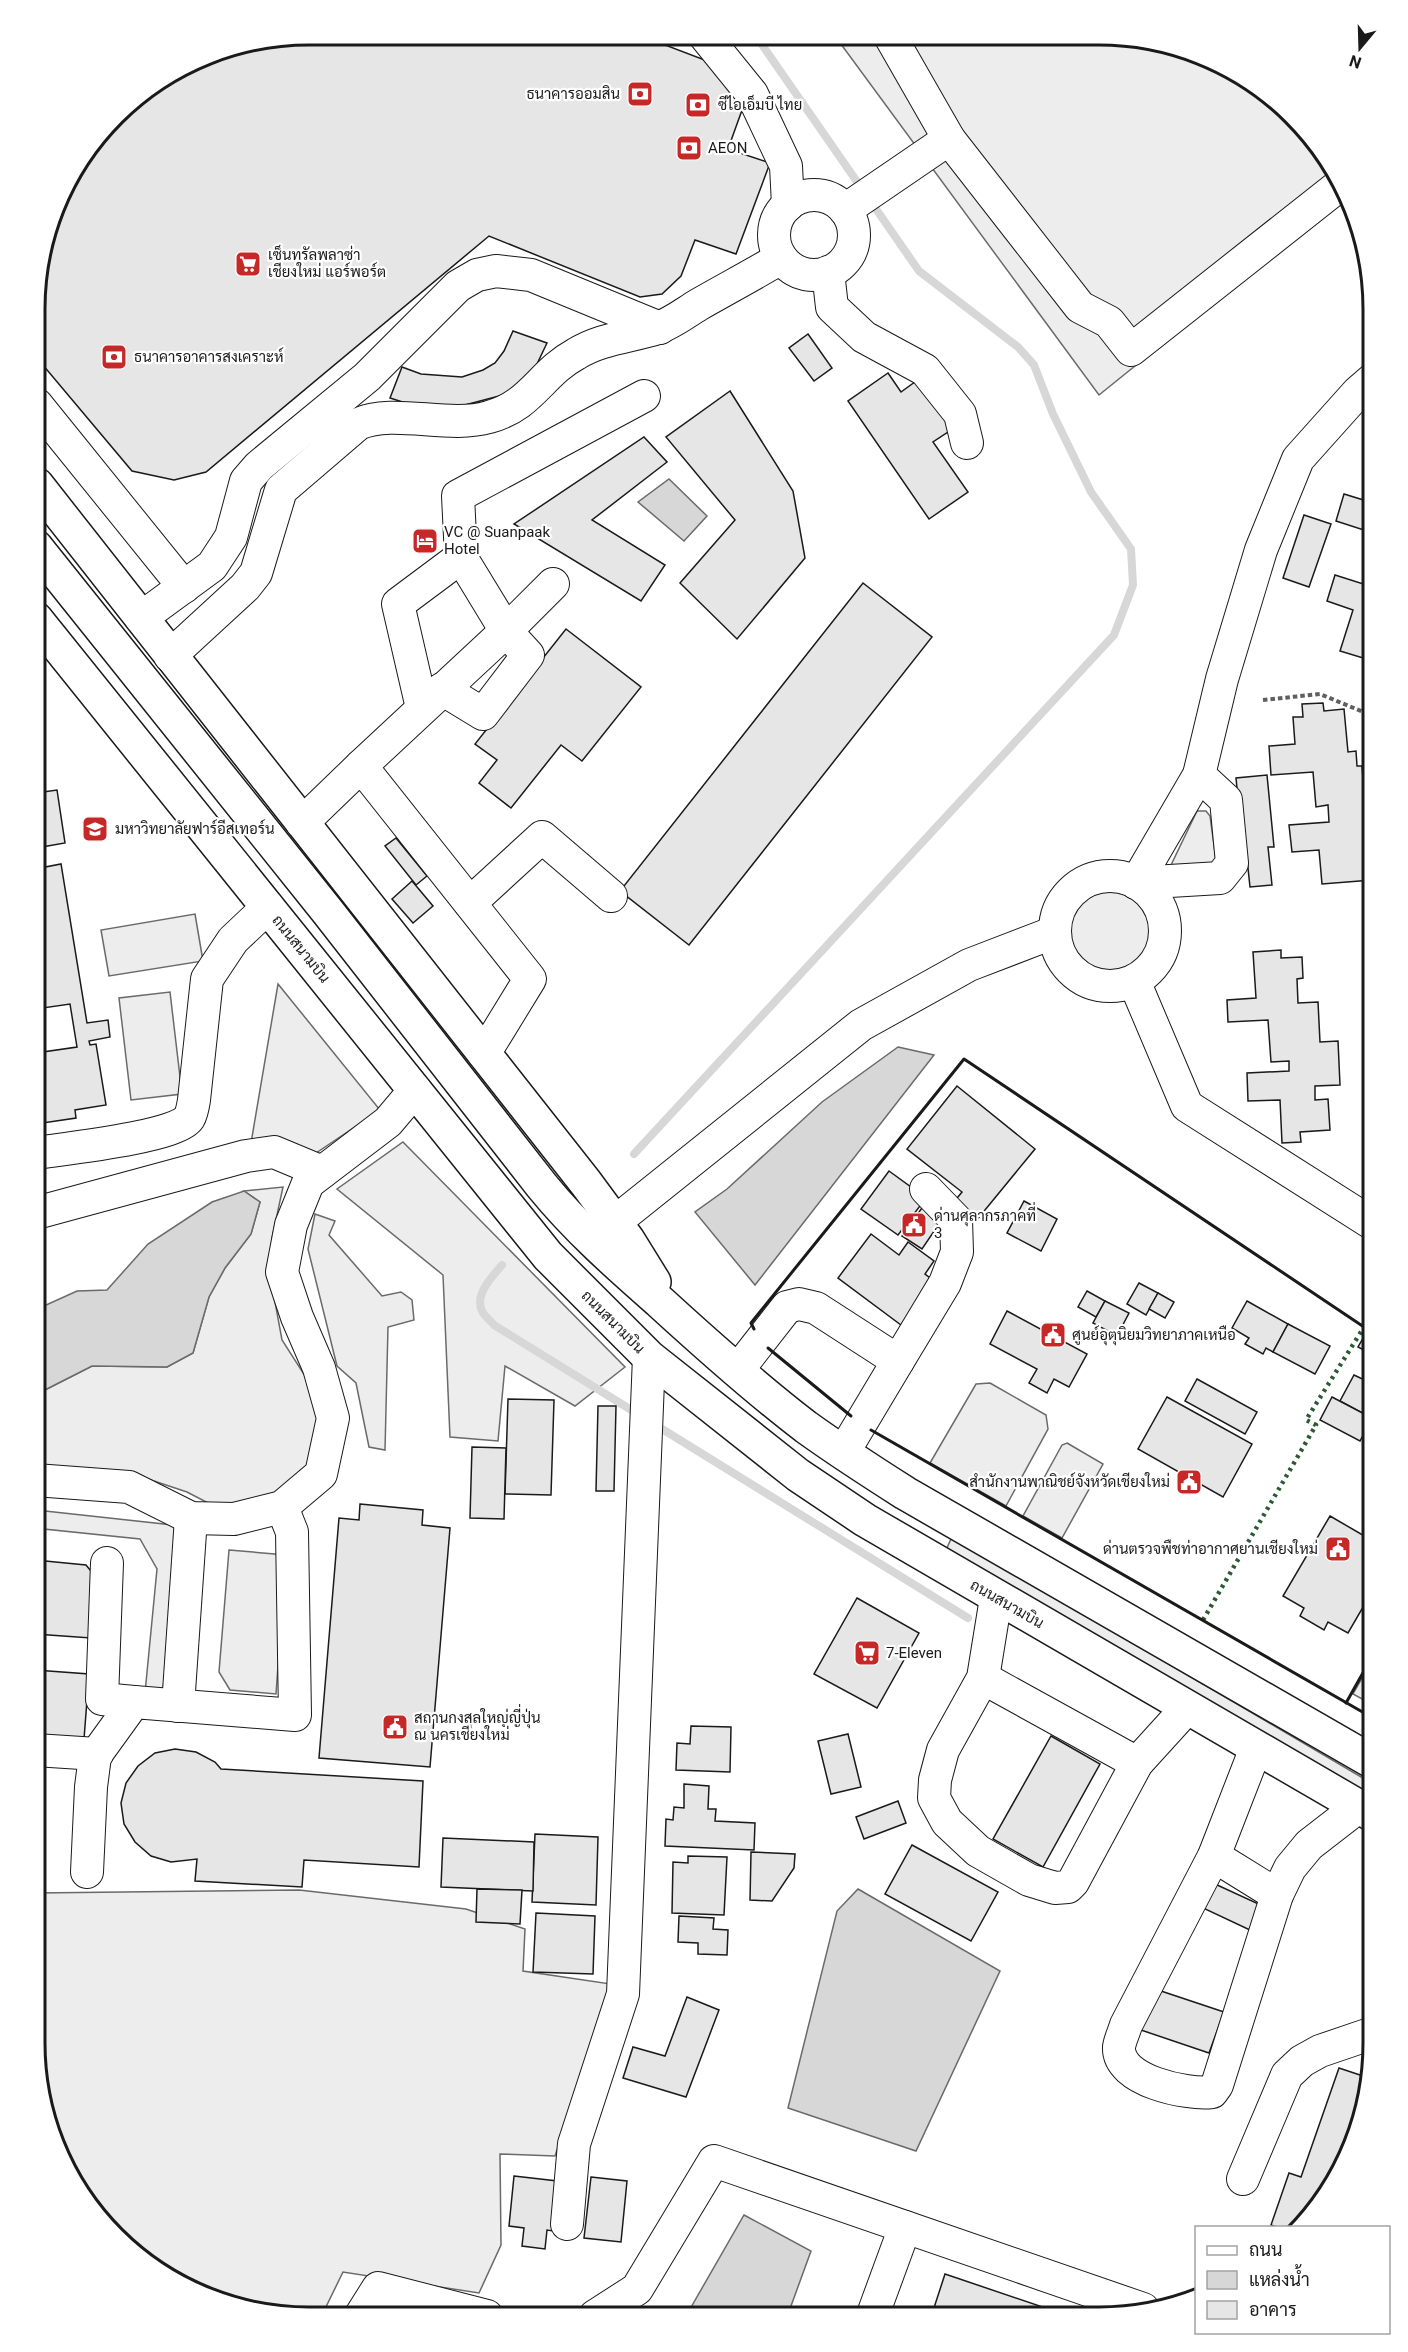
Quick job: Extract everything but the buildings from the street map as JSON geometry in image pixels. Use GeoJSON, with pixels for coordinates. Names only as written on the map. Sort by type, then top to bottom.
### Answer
{"type":"FeatureCollection","features":[{"type":"Feature","properties":{"kind":"main road"},"geometry":{"type":"LineString","coordinates":[[45,494],[615,1222],[674,1315]]}},
{"type":"Feature","properties":{"kind":"main road"},"geometry":{"type":"LineString","coordinates":[[45,558],[328,912],[559,1207],[611,1258],[737,1371],[805,1426],[843,1453],[905,1493],[1363,1756]]}},
{"type":"Feature","properties":{"kind":"main road","name":"ถนนสนามบิน"},"geometry":{"type":"LineString","coordinates":[[45,630],[548,1256],[649,1358],[798,1475],[865,1520],[1363,1809]]}},
{"type":"Feature","properties":{"kind":"street"},"geometry":{"type":"LineString","coordinates":[[712,45],[752,94],[786,166],[788,205]]}},
{"type":"Feature","properties":{"kind":"street"},"geometry":{"type":"LineString","coordinates":[[895,45],[950,139],[1080,307],[1109,322],[1131,350],[1334,189]]}},
{"type":"Feature","properties":{"kind":"street"},"geometry":{"type":"LineString","coordinates":[[845,210],[950,139]]}},
{"type":"Feature","properties":{"kind":"street"},"geometry":{"type":"LineString","coordinates":[[819,195],[832,200],[845,210],[853,229],[851,249],[844,262],[828,272],[806,274],[793,269],[781,258],[775,245],[774,231],[778,218],[788,205],[805,196],[819,195]]}},
{"type":"Feature","properties":{"kind":"street"},"geometry":{"type":"LineString","coordinates":[[170,656],[246,587],[256,573],[280,489],[358,424],[372,418],[459,421],[486,418],[506,412],[527,399],[557,368],[575,354],[615,338],[660,328],[781,258]]}},
{"type":"Feature","properties":{"kind":"street"},"geometry":{"type":"LineString","coordinates":[[141,618],[212,566],[231,537],[246,481],[259,466],[367,376],[458,286],[477,274],[496,271],[531,275],[660,328]]}},
{"type":"Feature","properties":{"kind":"street"},"geometry":{"type":"LineString","coordinates":[[828,272],[832,307],[864,337],[925,370],[960,414],[967,443]]}},
{"type":"Feature","properties":{"kind":"street"},"geometry":{"type":"LineString","coordinates":[[1136,883],[1199,775],[1222,679],[1262,550],[1298,459],[1363,388]]}},
{"type":"Feature","properties":{"kind":"street"},"geometry":{"type":"LineString","coordinates":[[432,699],[483,714],[528,655],[506,631],[461,557],[458,496],[644,396]]}},
{"type":"Feature","properties":{"kind":"street"},"geometry":{"type":"LineString","coordinates":[[45,415],[184,587]]}},
{"type":"Feature","properties":{"kind":"street"},"geometry":{"type":"LineString","coordinates":[[432,699],[398,604],[461,557]]}},
{"type":"Feature","properties":{"kind":"street"},"geometry":{"type":"LineString","coordinates":[[303,823],[553,584]]}},
{"type":"Feature","properties":{"kind":"street"},"geometry":{"type":"LineString","coordinates":[[361,766],[530,979],[484,1054]]}},
{"type":"Feature","properties":{"kind":"street"},"geometry":{"type":"LineString","coordinates":[[1136,883],[1220,878],[1232,862],[1226,800],[1199,775]]}},
{"type":"Feature","properties":{"kind":"street"},"geometry":{"type":"LineString","coordinates":[[470,903],[542,837],[611,896]]}},
{"type":"Feature","properties":{"kind":"street"},"geometry":{"type":"LineString","coordinates":[[1118,876],[1136,883],[1152,895],[1162,912],[1166,932],[1161,952],[1150,969],[1134,981],[1117,986],[1098,985],[1081,978],[1067,966],[1058,950],[1055,933],[1058,913],[1067,897],[1081,884],[1099,877],[1118,876]]}},
{"type":"Feature","properties":{"kind":"street"},"geometry":{"type":"LineString","coordinates":[[45,1152],[172,1130],[188,1119],[194,1100],[207,980],[233,940],[268,908]]}},
{"type":"Feature","properties":{"kind":"street"},"geometry":{"type":"LineString","coordinates":[[615,1222],[861,1025],[969,965],[1055,933]]}},
{"type":"Feature","properties":{"kind":"street"},"geometry":{"type":"LineString","coordinates":[[1134,981],[1187,1106],[1363,1218]]}},
{"type":"Feature","properties":{"kind":"street"},"geometry":{"type":"LineString","coordinates":[[45,1481],[129,1487],[191,1518],[234,1519],[282,1507],[321,1474],[333,1418],[319,1368],[282,1272],[291,1225],[308,1183],[388,1122],[415,1090]]}},
{"type":"Feature","properties":{"kind":"street"},"geometry":{"type":"LineString","coordinates":[[45,1211],[246,1156],[274,1152],[322,1172]]}},
{"type":"Feature","properties":{"kind":"street"},"geometry":{"type":"LineString","coordinates":[[843,1453],[945,1282],[957,1252],[956,1220],[926,1189]]}},
{"type":"Feature","properties":{"kind":"street"},"geometry":{"type":"LineString","coordinates":[[737,1371],[787,1307],[799,1304],[816,1308],[898,1361]]}},
{"type":"Feature","properties":{"kind":"street"},"geometry":{"type":"LineString","coordinates":[[567,2224],[574,2144],[623,1994],[649,1358]]}},
{"type":"Feature","properties":{"kind":"street"},"geometry":{"type":"LineString","coordinates":[[107,1563],[102,1699],[295,1715],[292,1532],[282,1507]]}},
{"type":"Feature","properties":{"kind":"street"},"geometry":{"type":"LineString","coordinates":[[178,1706],[191,1518]]}},
{"type":"Feature","properties":{"kind":"street"},"geometry":{"type":"LineString","coordinates":[[996,1598],[983,1678],[943,1750],[935,1780],[934,1798],[947,1822],[978,1851],[1029,1880],[1055,1888],[1068,1887],[1073,1882],[1137,1763],[1187,1708]]}},
{"type":"Feature","properties":{"kind":"street"},"geometry":{"type":"LineString","coordinates":[[983,1678],[1137,1763]]}},
{"type":"Feature","properties":{"kind":"street"},"geometry":{"type":"LineString","coordinates":[[87,1872],[91,1787],[97,1754],[134,1702]]}},
{"type":"Feature","properties":{"kind":"street"},"geometry":{"type":"LineString","coordinates":[[1256,1748],[1214,1856],[1126,2025],[1119,2048],[1122,2060],[1141,2078],[1180,2091],[1212,2092],[1217,2085],[1276,1895],[1290,1868],[1309,1845],[1363,1813]]}},
{"type":"Feature","properties":{"kind":"street"},"geometry":{"type":"LineString","coordinates":[[45,1751],[97,1754]]}},
{"type":"Feature","properties":{"kind":"street"},"geometry":{"type":"LineString","coordinates":[[1214,1856],[1276,1895]]}},
{"type":"Feature","properties":{"kind":"street"},"geometry":{"type":"LineString","coordinates":[[1243,2179],[1287,2075],[1302,2061],[1320,2051],[1363,2035]]}},
{"type":"Feature","properties":{"kind":"street"},"geometry":{"type":"LineString","coordinates":[[609,2307],[637,2289],[714,2161],[1132,2305]]}},
{"type":"Feature","properties":{"kind":"street"},"geometry":{"type":"LineString","coordinates":[[876,2307],[905,2227]]}},
{"type":"Feature","properties":{"kind":"street"},"geometry":{"type":"LineString","coordinates":[[366,2307],[378,2288],[452,2307]]}},
{"type":"Feature","properties":{"kind":"path"},"geometry":{"type":"LineString","coordinates":[[1263,700],[1320,694],[1363,712]]}},
{"type":"Feature","properties":{"kind":"shaded area"},"geometry":{"type":"Polygon","coordinates":[[[842,45],[1099,45],[1151,50],[1200,65],[1246,89],[1286,122],[1309,148],[1340,201],[1099,395],[842,45]]]}},
{"type":"Feature","properties":{"kind":"shaded area"},"geometry":{"type":"Polygon","coordinates":[[[1197,811],[1206,811],[1210,816],[1217,868],[1172,869],[1172,863],[1197,811]]]}},
{"type":"Feature","properties":{"kind":"shaded area"},"geometry":{"type":"Polygon","coordinates":[[[1109,889],[1125,893],[1138,901],[1146,914],[1150,930],[1146,946],[1138,959],[1125,967],[1109,971],[1093,967],[1080,959],[1072,946],[1068,930],[1072,914],[1080,901],[1093,893],[1109,889]]]}},
{"type":"Feature","properties":{"kind":"shaded area"},"geometry":{"type":"Polygon","coordinates":[[[195,914],[203,961],[109,976],[101,930],[195,914]]]}},
{"type":"Feature","properties":{"kind":"shaded area"},"geometry":{"type":"Polygon","coordinates":[[[278,984],[380,1110],[316,1153],[251,1143],[278,984]]]}},
{"type":"Feature","properties":{"kind":"shaded area"},"geometry":{"type":"Polygon","coordinates":[[[170,992],[182,1094],[131,1100],[119,998],[170,992]]]}},
{"type":"Feature","properties":{"kind":"shaded area"},"geometry":{"type":"Polygon","coordinates":[[[403,1142],[625,1367],[575,1406],[505,1366],[498,1441],[450,1437],[443,1275],[337,1189],[403,1142]]]}},
{"type":"Feature","properties":{"kind":"shaded area"},"geometry":{"type":"Polygon","coordinates":[[[283,1187],[272,1238],[270,1275],[282,1340],[309,1382],[320,1406],[317,1457],[261,1507],[210,1504],[187,1492],[127,1472],[45,1475],[45,1390],[92,1366],[167,1367],[193,1353],[209,1297],[225,1268],[251,1234],[260,1202],[244,1191],[283,1187]]]}},
{"type":"Feature","properties":{"kind":"shaded area"},"geometry":{"type":"Polygon","coordinates":[[[315,1214],[335,1221],[329,1235],[382,1296],[401,1292],[412,1300],[414,1320],[388,1327],[385,1450],[369,1447],[356,1383],[337,1366],[308,1249],[315,1214]]]}},
{"type":"Feature","properties":{"kind":"shaded area"},"geometry":{"type":"Polygon","coordinates":[[[990,1383],[1046,1415],[1048,1429],[1006,1506],[930,1463],[976,1384],[990,1383]]]}},
{"type":"Feature","properties":{"kind":"shaded area"},"geometry":{"type":"Polygon","coordinates":[[[1067,1443],[1103,1464],[1062,1538],[1023,1516],[1062,1445],[1067,1443]]]}},
{"type":"Feature","properties":{"kind":"shaded area"},"geometry":{"type":"Polygon","coordinates":[[[45,1511],[173,1525],[183,1540],[168,1696],[145,1693],[157,1569],[140,1539],[45,1529],[45,1511]]]}},
{"type":"Feature","properties":{"kind":"shaded area"},"geometry":{"type":"Polygon","coordinates":[[[951,1539],[958,1540],[1363,1778],[1363,1792],[946,1550],[951,1539]]]}},
{"type":"Feature","properties":{"kind":"shaded area"},"geometry":{"type":"Polygon","coordinates":[[[229,1550],[286,1555],[276,1694],[230,1690],[219,1672],[229,1550]]]}},
{"type":"Feature","properties":{"kind":"shaded area"},"geometry":{"type":"Polygon","coordinates":[[[1363,1676],[1363,1700],[1353,1694],[1363,1676]]]}},
{"type":"Feature","properties":{"kind":"shaded area"},"geometry":{"type":"Polygon","coordinates":[[[299,1890],[466,1909],[525,1929],[523,1971],[611,1984],[555,2156],[500,2154],[501,2245],[479,2293],[343,2272],[326,2307],[274,2305],[240,2298],[192,2280],[162,2263],[135,2242],[110,2217],[89,2190],[72,2160],[54,2112],[47,2078],[45,2043],[45,1893],[299,1890]]]}},
{"type":"Feature","properties":{"kind":"water"},"geometry":{"type":"Polygon","coordinates":[[[669,479],[707,516],[684,541],[638,502],[669,479]]]}},
{"type":"Feature","properties":{"kind":"water"},"geometry":{"type":"Polygon","coordinates":[[[898,1047],[934,1055],[755,1285],[695,1212],[727,1189],[822,1102],[898,1047]]]}},
{"type":"Feature","properties":{"kind":"water"},"geometry":{"type":"Polygon","coordinates":[[[244,1191],[260,1202],[251,1234],[225,1268],[209,1297],[193,1353],[167,1367],[92,1366],[45,1390],[45,1305],[77,1291],[107,1290],[148,1244],[212,1202],[244,1191]]]}},
{"type":"Feature","properties":{"kind":"water"},"geometry":{"type":"Polygon","coordinates":[[[858,1889],[1000,1971],[916,2151],[788,2108],[837,1911],[858,1889]]]}},
{"type":"Feature","properties":{"kind":"water"},"geometry":{"type":"Polygon","coordinates":[[[744,2215],[811,2251],[791,2307],[691,2307],[744,2215]]]}},
{"type":"Feature","properties":{"kind":"waterway"},"geometry":{"type":"LineString","coordinates":[[634,1154],[1114,635],[1133,585],[1131,549],[1091,492],[1053,414],[1034,365],[1018,347],[919,271],[762,45]]}},
{"type":"Feature","properties":{"kind":"waterway"},"geometry":{"type":"LineString","coordinates":[[502,1265],[480,1298],[480,1305],[486,1317],[494,1325],[641,1416]]}},
{"type":"Feature","properties":{"kind":"waterway"},"geometry":{"type":"LineString","coordinates":[[654,1424],[968,1618]]}},
{"type":"Feature","properties":{"kind":"hedge"},"geometry":{"type":"LineString","coordinates":[[1203,1620],[1316,1425],[1306,1420],[1363,1329]]}},
{"type":"Feature","properties":{"kind":"wall"},"geometry":{"type":"LineString","coordinates":[[754,1329],[751,1323],[964,1059],[1363,1326]]}},
{"type":"Feature","properties":{"kind":"wall"},"geometry":{"type":"LineString","coordinates":[[768,1348],[851,1416]]}},
{"type":"Feature","properties":{"kind":"wall"},"geometry":{"type":"LineString","coordinates":[[871,1430],[1363,1712]]}},
{"type":"Feature","properties":{"kind":"wall"},"geometry":{"type":"LineString","coordinates":[[1346,1703],[1363,1673]]}},
{"type":"Feature","properties":{"kind":"place","name":"ธนาคารออมสิน"},"geometry":{"type":"Point","coordinates":[640,94]}},
{"type":"Feature","properties":{"kind":"place","name":"ซีไอเอ็มบี ไทย"},"geometry":{"type":"Point","coordinates":[698,105]}},
{"type":"Feature","properties":{"kind":"place","name":"AEON"},"geometry":{"type":"Point","coordinates":[689,148]}},
{"type":"Feature","properties":{"kind":"place","name":"เซ็นทรัลพลาซ่า เชียงใหม่ แอร์พอร์ต"},"geometry":{"type":"Point","coordinates":[248,264]}},
{"type":"Feature","properties":{"kind":"place","name":"ธนาคารอาคารสงเคราะห์"},"geometry":{"type":"Point","coordinates":[114,357]}},
{"type":"Feature","properties":{"kind":"place","name":"VC @ Suanpaak Hotel"},"geometry":{"type":"Point","coordinates":[425,541]}},
{"type":"Feature","properties":{"kind":"place","name":"มหาวิทยาลัยฟาร์อีสเทอร์น"},"geometry":{"type":"Point","coordinates":[95,829]}},
{"type":"Feature","properties":{"kind":"place","name":"ด่านศุลากรภาคที่ 3"},"geometry":{"type":"Point","coordinates":[914,1225]}},
{"type":"Feature","properties":{"kind":"place","name":"ศูนย์อุตุนิยมวิทยาภาคเหนือ"},"geometry":{"type":"Point","coordinates":[1053,1335]}},
{"type":"Feature","properties":{"kind":"place","name":"สำนักงานพาณิชย์จังหวัดเชียงใหม่"},"geometry":{"type":"Point","coordinates":[1189,1482]}},
{"type":"Feature","properties":{"kind":"place","name":"ด่านตรวจพืชท่าอากาศยานเชียงใหม่"},"geometry":{"type":"Point","coordinates":[1338,1549]}},
{"type":"Feature","properties":{"kind":"place","name":"7-Eleven"},"geometry":{"type":"Point","coordinates":[867,1653]}},
{"type":"Feature","properties":{"kind":"place","name":"สถานกงสุลใหญ่ญี่ปุ่น ณ นครเชียงใหม่"},"geometry":{"type":"Point","coordinates":[395,1727]}}]}
